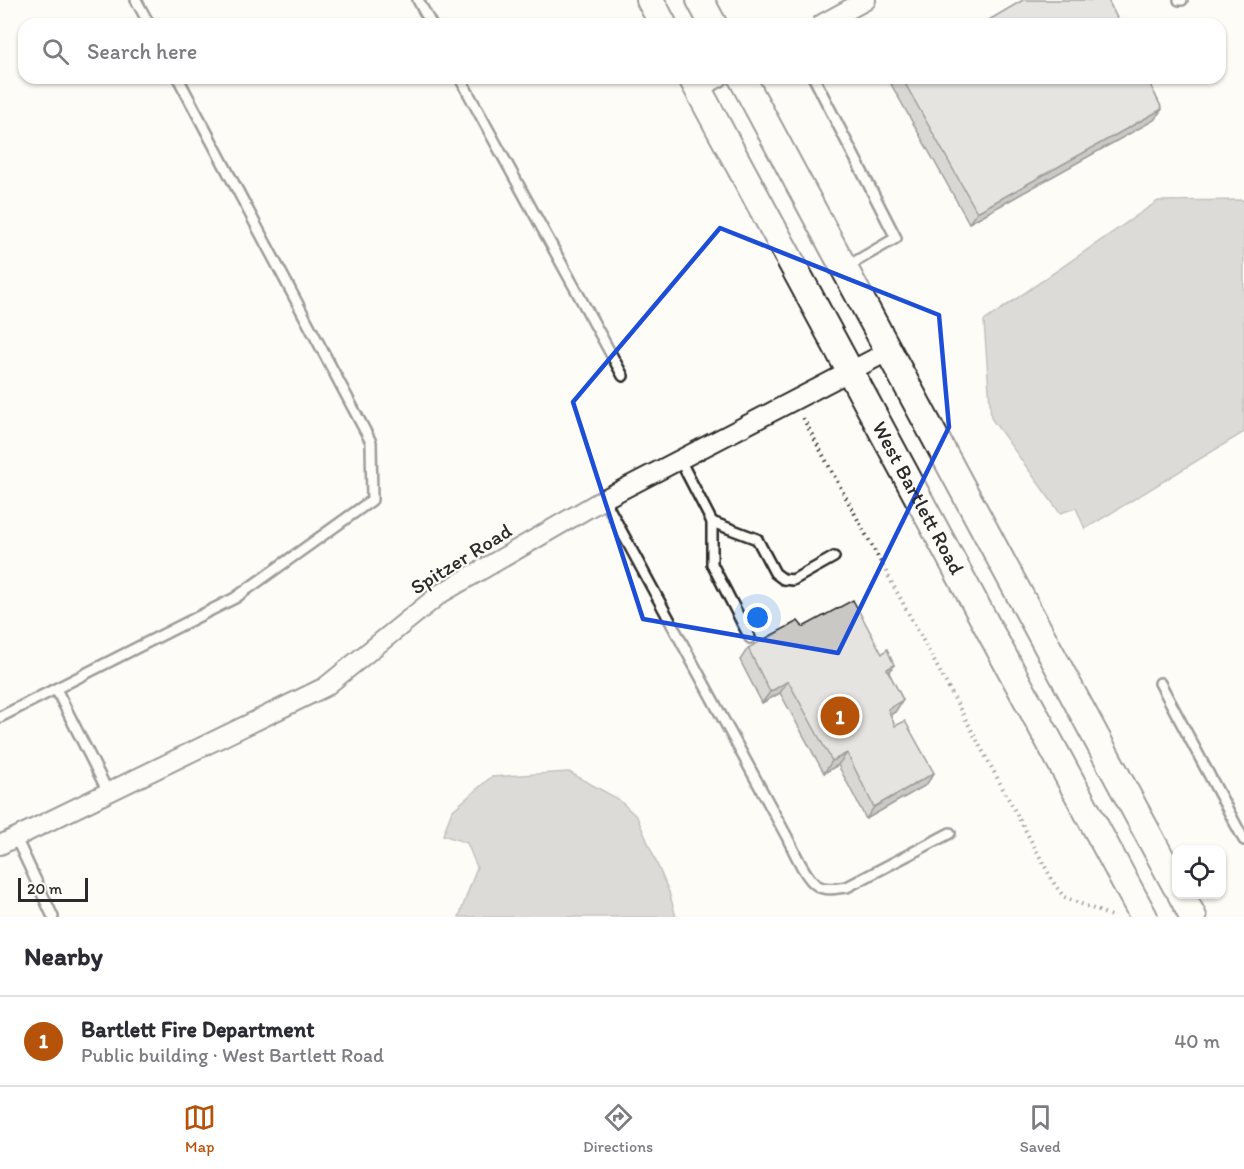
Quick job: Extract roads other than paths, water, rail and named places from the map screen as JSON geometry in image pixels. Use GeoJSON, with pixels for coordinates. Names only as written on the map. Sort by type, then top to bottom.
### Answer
{"type":"FeatureCollection","features":[{"type":"Feature","properties":{"kind":"street"},"geometry":{"type":"LineString","coordinates":[[650,0],[660,18]]}},
{"type":"Feature","properties":{"kind":"street"},"geometry":{"type":"LineString","coordinates":[[700,0],[710,18]]}},
{"type":"Feature","properties":{"kind":"street"},"geometry":{"type":"LineString","coordinates":[[833,18],[866,0]]}},
{"type":"Feature","properties":{"kind":"street","name":"West Bartlett Road"},"geometry":{"type":"LineString","coordinates":[[704,84],[849,370],[1144,917]]}},
{"type":"Feature","properties":{"kind":"street","name":"West Bartlett Road"},"geometry":{"type":"LineString","coordinates":[[745,84],[1172,879]]}},
{"type":"Feature","properties":{"kind":"street","name":"Spitzer Road"},"geometry":{"type":"LineString","coordinates":[[8,842],[325,687],[440,594],[604,499],[889,351]]}},
{"type":"Feature","properties":{"kind":"street"},"geometry":{"type":"LineString","coordinates":[[1184,899],[1193,917]]}},
{"type":"Feature","properties":{"kind":"lane"},"geometry":{"type":"LineString","coordinates":[[136,0],[146,18]]}},
{"type":"Feature","properties":{"kind":"lane"},"geometry":{"type":"LineString","coordinates":[[418,0],[428,18]]}},
{"type":"Feature","properties":{"kind":"lane"},"geometry":{"type":"LineString","coordinates":[[0,717],[235,598],[372,500],[371,442],[181,84]]}},
{"type":"Feature","properties":{"kind":"lane"},"geometry":{"type":"LineString","coordinates":[[463,84],[623,376]]}},
{"type":"Feature","properties":{"kind":"lane"},"geometry":{"type":"LineString","coordinates":[[817,84],[896,238],[844,268]]}},
{"type":"Feature","properties":{"kind":"lane"},"geometry":{"type":"LineString","coordinates":[[680,460],[712,522],[712,564],[750,638]]}},
{"type":"Feature","properties":{"kind":"lane"},"geometry":{"type":"LineString","coordinates":[[604,499],[792,847],[809,877],[817,886],[829,889],[847,887],[950,833]]}},
{"type":"Feature","properties":{"kind":"lane"},"geometry":{"type":"LineString","coordinates":[[712,522],[757,539],[775,573],[783,579],[793,580],[834,557]]}},
{"type":"Feature","properties":{"kind":"lane"},"geometry":{"type":"LineString","coordinates":[[1160,683],[1244,840]]}},
{"type":"Feature","properties":{"kind":"lane"},"geometry":{"type":"LineString","coordinates":[[56,689],[108,792]]}},
{"type":"Feature","properties":{"kind":"lane"},"geometry":{"type":"LineString","coordinates":[[8,842],[53,917]]}},
{"type":"Feature","properties":{"kind":"place","name":"Bartlett Fire Department"},"geometry":{"type":"Point","coordinates":[840,716]}}]}
